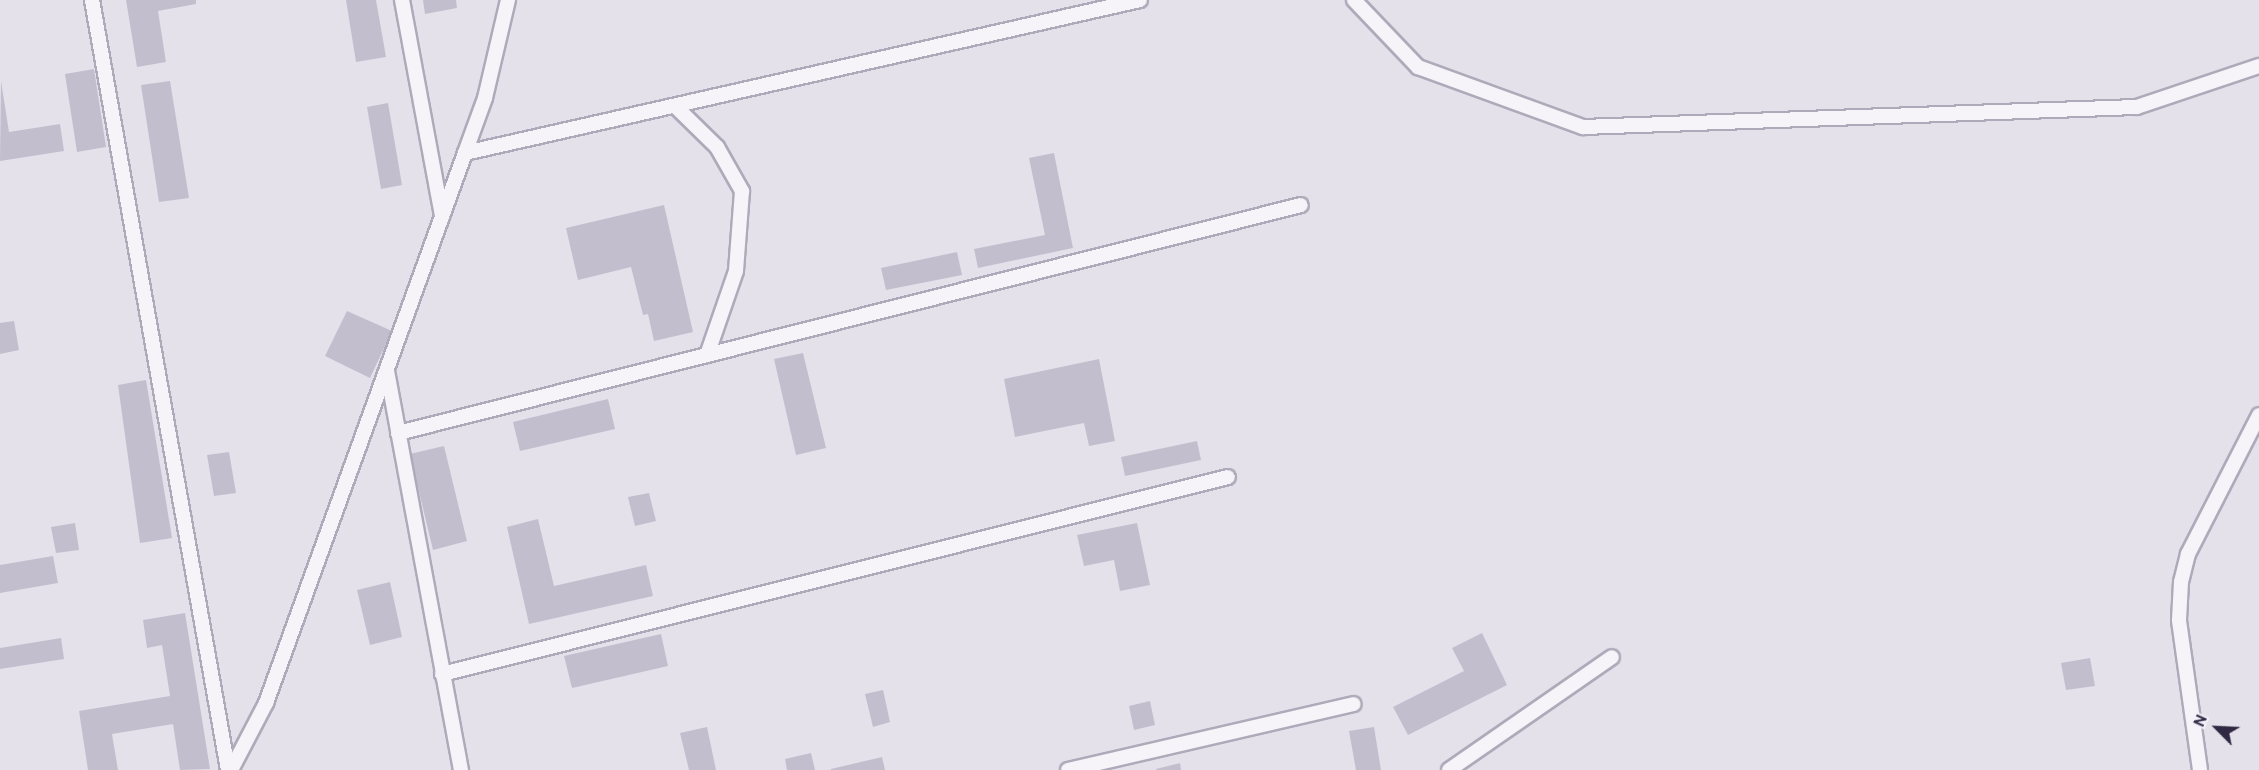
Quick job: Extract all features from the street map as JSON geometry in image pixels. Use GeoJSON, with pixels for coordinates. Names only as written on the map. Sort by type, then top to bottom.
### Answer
{"type":"FeatureCollection","features":[{"type":"Feature","properties":{"kind":"lane"},"geometry":{"type":"LineString","coordinates":[[92,0],[229,770]]}},
{"type":"Feature","properties":{"kind":"lane"},"geometry":{"type":"LineString","coordinates":[[402,0],[442,216]]}},
{"type":"Feature","properties":{"kind":"lane"},"geometry":{"type":"LineString","coordinates":[[229,770],[266,703],[485,98],[508,0]]}},
{"type":"Feature","properties":{"kind":"lane"},"geometry":{"type":"LineString","coordinates":[[465,153],[1140,0]]}},
{"type":"Feature","properties":{"kind":"lane"},"geometry":{"type":"LineString","coordinates":[[1354,0],[1418,67],[1583,127],[2137,107],[2259,66]]}},
{"type":"Feature","properties":{"kind":"lane"},"geometry":{"type":"LineString","coordinates":[[675,106],[717,147],[742,190],[736,271],[707,355]]}},
{"type":"Feature","properties":{"kind":"lane"},"geometry":{"type":"LineString","coordinates":[[398,433],[1301,205]]}},
{"type":"Feature","properties":{"kind":"lane"},"geometry":{"type":"LineString","coordinates":[[387,369],[461,770]]}},
{"type":"Feature","properties":{"kind":"lane"},"geometry":{"type":"LineString","coordinates":[[2200,770],[2179,620],[2181,582],[2188,554],[2259,415]]}},
{"type":"Feature","properties":{"kind":"lane"},"geometry":{"type":"LineString","coordinates":[[442,674],[1228,477]]}},
{"type":"Feature","properties":{"kind":"lane"},"geometry":{"type":"LineString","coordinates":[[1449,770],[1612,657]]}},
{"type":"Feature","properties":{"kind":"lane"},"geometry":{"type":"LineString","coordinates":[[1068,770],[1353,704]]}},
{"type":"Feature","properties":{"kind":"building"},"geometry":{"type":"Polygon","coordinates":[[[126,0],[196,0],[196,4],[158,11],[166,62],[137,67],[126,0]]]}},
{"type":"Feature","properties":{"kind":"building"},"geometry":{"type":"Polygon","coordinates":[[[346,0],[376,0],[386,57],[356,62],[346,0]]]}},
{"type":"Feature","properties":{"kind":"building"},"geometry":{"type":"Polygon","coordinates":[[[423,0],[456,0],[457,8],[425,14],[423,0]]]}},
{"type":"Feature","properties":{"kind":"building"},"geometry":{"type":"Polygon","coordinates":[[[94,69],[106,147],[77,152],[65,74],[94,69]]]}},
{"type":"Feature","properties":{"kind":"building"},"geometry":{"type":"Polygon","coordinates":[[[1,81],[9,132],[60,124],[64,151],[0,161],[1,81]]]}},
{"type":"Feature","properties":{"kind":"building"},"geometry":{"type":"Polygon","coordinates":[[[170,81],[189,198],[159,202],[141,85],[170,81]]]}},
{"type":"Feature","properties":{"kind":"building"},"geometry":{"type":"Polygon","coordinates":[[[388,103],[402,185],[381,189],[367,107],[388,103]]]}},
{"type":"Feature","properties":{"kind":"building"},"geometry":{"type":"Polygon","coordinates":[[[1054,153],[1073,248],[978,268],[974,249],[1045,235],[1029,158],[1054,153]]]}},
{"type":"Feature","properties":{"kind":"building"},"geometry":{"type":"Polygon","coordinates":[[[664,205],[693,332],[654,341],[648,314],[643,315],[631,267],[578,280],[566,228],[664,205]]]}},
{"type":"Feature","properties":{"kind":"building"},"geometry":{"type":"Polygon","coordinates":[[[957,252],[962,275],[886,290],[881,268],[957,252]]]}},
{"type":"Feature","properties":{"kind":"building"},"geometry":{"type":"Polygon","coordinates":[[[347,311],[392,331],[370,378],[325,356],[347,311]]]}},
{"type":"Feature","properties":{"kind":"building"},"geometry":{"type":"Polygon","coordinates":[[[14,321],[19,350],[0,354],[0,323],[14,321]]]}},
{"type":"Feature","properties":{"kind":"building"},"geometry":{"type":"Polygon","coordinates":[[[803,353],[826,448],[796,455],[774,359],[803,353]]]}},
{"type":"Feature","properties":{"kind":"building"},"geometry":{"type":"Polygon","coordinates":[[[1099,359],[1115,441],[1089,446],[1084,423],[1015,437],[1004,379],[1099,359]]]}},
{"type":"Feature","properties":{"kind":"building"},"geometry":{"type":"Polygon","coordinates":[[[146,380],[172,538],[140,543],[118,385],[146,380]]]}},
{"type":"Feature","properties":{"kind":"building"},"geometry":{"type":"Polygon","coordinates":[[[608,399],[615,429],[520,451],[513,422],[608,399]]]}},
{"type":"Feature","properties":{"kind":"building"},"geometry":{"type":"Polygon","coordinates":[[[1197,441],[1201,460],[1125,476],[1121,457],[1197,441]]]}},
{"type":"Feature","properties":{"kind":"building"},"geometry":{"type":"Polygon","coordinates":[[[444,446],[467,541],[433,550],[410,454],[444,446]]]}},
{"type":"Feature","properties":{"kind":"building"},"geometry":{"type":"Polygon","coordinates":[[[229,452],[236,493],[214,496],[207,455],[229,452]]]}},
{"type":"Feature","properties":{"kind":"building"},"geometry":{"type":"Polygon","coordinates":[[[649,493],[656,521],[635,526],[628,497],[649,493]]]}},
{"type":"Feature","properties":{"kind":"building"},"geometry":{"type":"Polygon","coordinates":[[[538,519],[554,586],[646,565],[653,596],[529,624],[507,527],[538,519]]]}},
{"type":"Feature","properties":{"kind":"building"},"geometry":{"type":"Polygon","coordinates":[[[75,523],[79,550],[56,553],[51,527],[75,523]]]}},
{"type":"Feature","properties":{"kind":"building"},"geometry":{"type":"Polygon","coordinates":[[[1137,523],[1150,585],[1120,591],[1114,560],[1084,566],[1077,535],[1137,523]]]}},
{"type":"Feature","properties":{"kind":"building"},"geometry":{"type":"Polygon","coordinates":[[[53,556],[58,583],[0,593],[0,565],[53,556]]]}},
{"type":"Feature","properties":{"kind":"building"},"geometry":{"type":"Polygon","coordinates":[[[390,582],[402,637],[370,645],[357,590],[390,582]]]}},
{"type":"Feature","properties":{"kind":"building"},"geometry":{"type":"Polygon","coordinates":[[[185,613],[210,769],[180,770],[173,724],[112,734],[118,770],[88,770],[79,711],[170,696],[162,645],[147,648],[143,620],[185,613]]]}},
{"type":"Feature","properties":{"kind":"building"},"geometry":{"type":"Polygon","coordinates":[[[1482,633],[1507,685],[1408,735],[1393,707],[1464,671],[1452,648],[1482,633]]]}},
{"type":"Feature","properties":{"kind":"building"},"geometry":{"type":"Polygon","coordinates":[[[661,634],[668,666],[572,688],[564,656],[661,634]]]}},
{"type":"Feature","properties":{"kind":"building"},"geometry":{"type":"Polygon","coordinates":[[[61,638],[64,659],[0,669],[0,648],[61,638]]]}},
{"type":"Feature","properties":{"kind":"building"},"geometry":{"type":"Polygon","coordinates":[[[2090,658],[2095,686],[2066,690],[2061,663],[2090,658]]]}},
{"type":"Feature","properties":{"kind":"building"},"geometry":{"type":"Polygon","coordinates":[[[883,690],[890,722],[873,727],[865,694],[883,690]]]}},
{"type":"Feature","properties":{"kind":"building"},"geometry":{"type":"Polygon","coordinates":[[[1150,701],[1155,725],[1134,730],[1129,706],[1150,701]]]}},
{"type":"Feature","properties":{"kind":"building"},"geometry":{"type":"Polygon","coordinates":[[[707,727],[716,770],[689,770],[680,733],[707,727]]]}},
{"type":"Feature","properties":{"kind":"building"},"geometry":{"type":"Polygon","coordinates":[[[1374,727],[1381,770],[1356,770],[1349,731],[1374,727]]]}},
{"type":"Feature","properties":{"kind":"building"},"geometry":{"type":"Polygon","coordinates":[[[811,753],[815,770],[787,770],[785,759],[811,753]]]}},
{"type":"Feature","properties":{"kind":"building"},"geometry":{"type":"Polygon","coordinates":[[[882,757],[885,770],[831,770],[831,769],[882,757]]]}},
{"type":"Feature","properties":{"kind":"building"},"geometry":{"type":"Polygon","coordinates":[[[1180,763],[1181,770],[1156,770],[1156,769],[1180,763]]]}}]}
